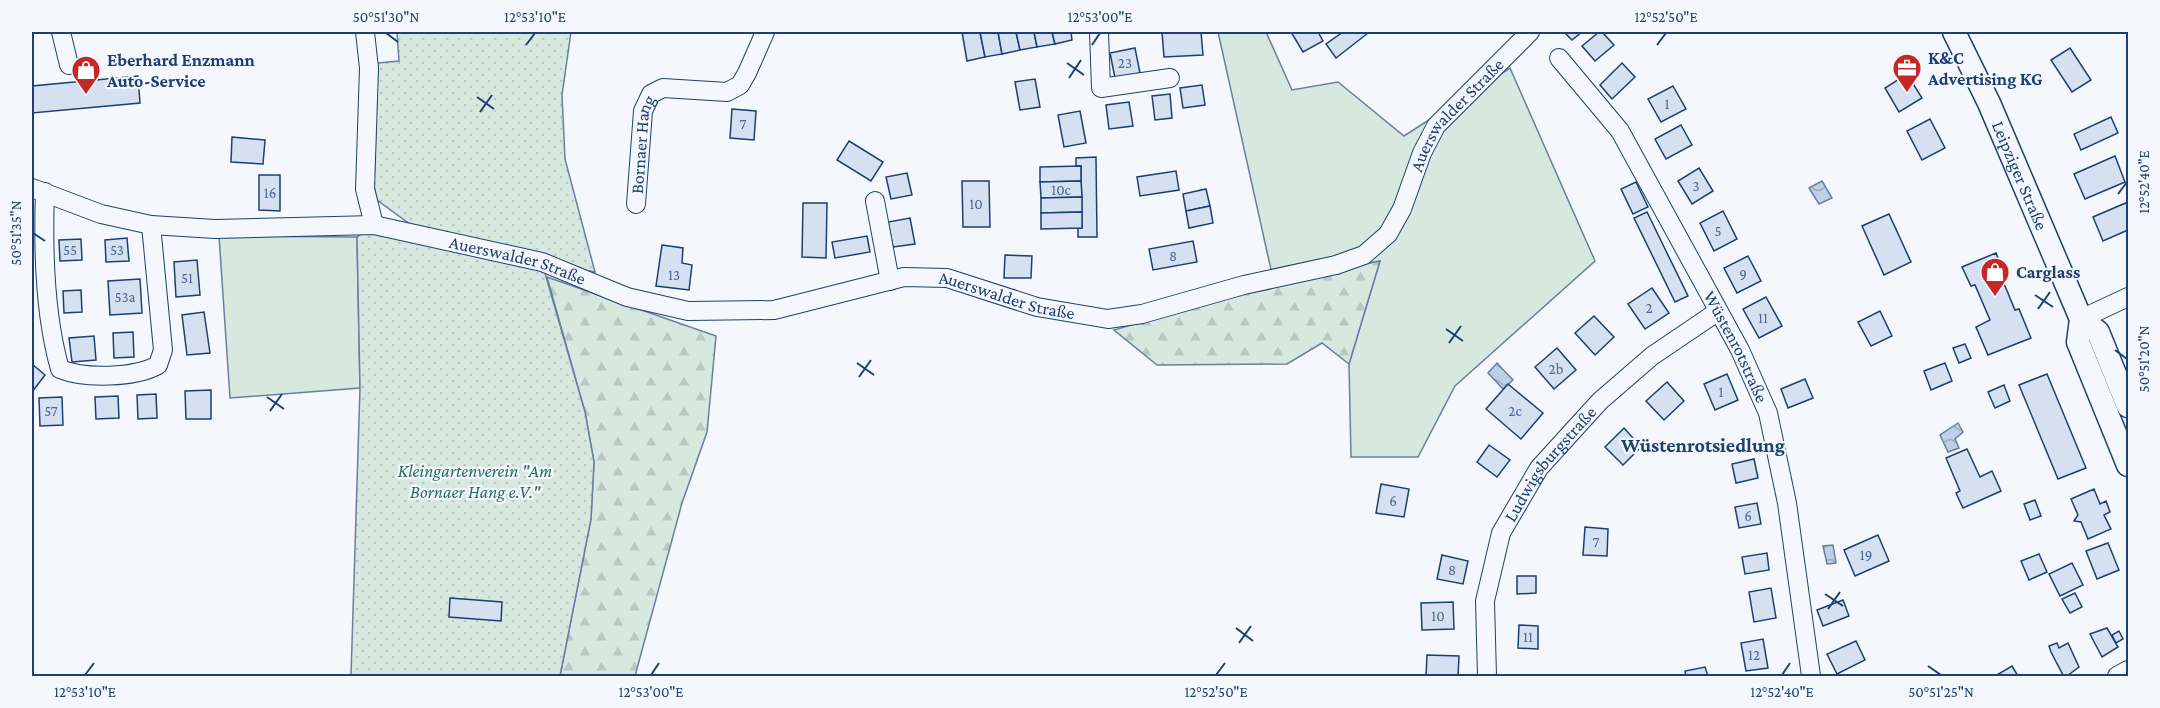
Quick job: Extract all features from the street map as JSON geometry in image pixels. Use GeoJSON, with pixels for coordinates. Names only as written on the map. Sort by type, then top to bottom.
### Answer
{"type":"FeatureCollection","features":[{"type":"Feature","properties":{"kind":"main road","name":"Leipziger Straße"},"geometry":{"type":"LineString","coordinates":[[1954,32],[1989,103],[2081,320],[2078,342],[2128,465]]}},
{"type":"Feature","properties":{"kind":"main road","name":"Leipziger Straße"},"geometry":{"type":"LineString","coordinates":[[2081,320],[2098,332],[2128,406]]}},
{"type":"Feature","properties":{"kind":"street"},"geometry":{"type":"LineString","coordinates":[[61,32],[69,65]]}},
{"type":"Feature","properties":{"kind":"street"},"geometry":{"type":"LineString","coordinates":[[365,32],[369,69],[365,189],[374,225]]}},
{"type":"Feature","properties":{"kind":"street","name":"Bornaer Hang"},"geometry":{"type":"LineString","coordinates":[[636,204],[643,111],[651,94],[663,88],[727,92],[740,85],[765,32]]}},
{"type":"Feature","properties":{"kind":"street"},"geometry":{"type":"LineString","coordinates":[[1099,32],[1101,88],[1170,78]]}},
{"type":"Feature","properties":{"kind":"street","name":"Auerswalder Straße"},"geometry":{"type":"LineString","coordinates":[[151,225],[163,350],[158,365],[146,372],[77,376],[60,369],[54,348],[38,190],[102,214],[151,225],[216,229],[374,225],[542,262],[627,297],[688,310],[774,310],[904,277],[947,278],[1037,307],[1108,319],[1142,315],[1244,285],[1336,265],[1364,255],[1388,234],[1402,209],[1422,153],[1436,126],[1530,32]]}},
{"type":"Feature","properties":{"kind":"street","name":"Wüstenrotstraße"},"geometry":{"type":"LineString","coordinates":[[1559,58],[1620,131],[1717,312],[1740,350],[1768,413],[1787,503],[1811,676]]}},
{"type":"Feature","properties":{"kind":"street"},"geometry":{"type":"LineString","coordinates":[[874,201],[890,281]]}},
{"type":"Feature","properties":{"kind":"street"},"geometry":{"type":"LineString","coordinates":[[2081,320],[2128,297]]}},
{"type":"Feature","properties":{"kind":"street","name":"Ludwigsburgstraße"},"geometry":{"type":"LineString","coordinates":[[1487,676],[1485,601],[1500,533],[1539,468],[1600,401],[1652,356],[1717,312]]}},
{"type":"Feature","properties":{"kind":"street"},"geometry":{"type":"LineString","coordinates":[[2117,676],[2128,670]]}},
{"type":"Feature","properties":{"kind":"green space","name":"Kleingartenverein \"Am Bornaer Hang e.V.\""},"geometry":{"type":"Polygon","coordinates":[[[397,32],[571,32],[562,95],[565,159],[595,272],[542,263],[585,412],[594,462],[591,519],[560,676],[351,676],[360,388],[357,237],[374,225],[411,225],[377,200],[374,186],[378,63],[399,61],[397,32]]]}},
{"type":"Feature","properties":{"kind":"green space"},"geometry":{"type":"Polygon","coordinates":[[[1218,32],[1266,32],[1292,90],[1338,82],[1404,136],[1510,68],[1595,261],[1455,386],[1418,457],[1351,457],[1349,364],[1380,261],[1274,283],[1218,32]]]}},
{"type":"Feature","properties":{"kind":"green space"},"geometry":{"type":"Polygon","coordinates":[[[219,236],[357,237],[360,388],[230,398],[219,236]]]}},
{"type":"Feature","properties":{"kind":"green space"},"geometry":{"type":"Polygon","coordinates":[[[1380,261],[1349,364],[1322,343],[1287,364],[1157,365],[1114,330],[1274,283],[1380,261]]]}},
{"type":"Feature","properties":{"kind":"green space"},"geometry":{"type":"Polygon","coordinates":[[[547,277],[716,336],[707,432],[682,503],[635,676],[560,676],[591,519],[594,462],[585,412],[547,277]]]}},
{"type":"Feature","properties":{"kind":"water"},"geometry":{"type":"Polygon","coordinates":[[[1822,181],[1832,198],[1819,204],[1809,188],[1822,181]]]}},
{"type":"Feature","properties":{"kind":"water"},"geometry":{"type":"Polygon","coordinates":[[[1497,363],[1513,380],[1503,389],[1488,373],[1497,363]]]}},
{"type":"Feature","properties":{"kind":"water"},"geometry":{"type":"Polygon","coordinates":[[[1958,423],[1963,432],[1955,439],[1959,448],[1948,452],[1940,435],[1958,423]]]}},
{"type":"Feature","properties":{"kind":"water"},"geometry":{"type":"Polygon","coordinates":[[[1833,545],[1836,563],[1827,564],[1823,546],[1833,545]]]}},
{"type":"Feature","properties":{"kind":"building"},"geometry":{"type":"Polygon","coordinates":[[[962,32],[980,32],[985,57],[967,61],[962,32]]]}},
{"type":"Feature","properties":{"kind":"building"},"geometry":{"type":"Polygon","coordinates":[[[980,32],[998,32],[1002,54],[985,57],[980,32]]]}},
{"type":"Feature","properties":{"kind":"building"},"geometry":{"type":"Polygon","coordinates":[[[998,32],[1016,32],[1020,50],[1002,54],[998,32]]]}},
{"type":"Feature","properties":{"kind":"building"},"geometry":{"type":"Polygon","coordinates":[[[1016,32],[1034,32],[1037,47],[1020,50],[1016,32]]]}},
{"type":"Feature","properties":{"kind":"building"},"geometry":{"type":"Polygon","coordinates":[[[1034,32],[1052,32],[1055,44],[1037,47],[1034,32]]]}},
{"type":"Feature","properties":{"kind":"building"},"geometry":{"type":"Polygon","coordinates":[[[1052,32],[1071,32],[1072,40],[1055,44],[1052,32]]]}},
{"type":"Feature","properties":{"kind":"building"},"geometry":{"type":"Polygon","coordinates":[[[1162,32],[1201,32],[1203,55],[1164,57],[1162,32]]]}},
{"type":"Feature","properties":{"kind":"building"},"geometry":{"type":"Polygon","coordinates":[[[1291,32],[1318,32],[1323,41],[1303,52],[1291,32]]]}},
{"type":"Feature","properties":{"kind":"building"},"geometry":{"type":"Polygon","coordinates":[[[1343,32],[1368,33],[1336,58],[1326,44],[1343,32]]]}},
{"type":"Feature","properties":{"kind":"building"},"geometry":{"type":"Polygon","coordinates":[[[1564,32],[1582,32],[1572,40],[1564,32]]]}},
{"type":"Feature","properties":{"kind":"building"},"geometry":{"type":"Polygon","coordinates":[[[1602,32],[1614,45],[1595,61],[1582,46],[1602,32]]]}},
{"type":"Feature","properties":{"kind":"building"},"geometry":{"type":"Polygon","coordinates":[[[1135,48],[1140,73],[1115,78],[1110,53],[1135,48]]]}},
{"type":"Feature","properties":{"kind":"building"},"geometry":{"type":"Polygon","coordinates":[[[2070,48],[2091,80],[2072,92],[2051,60],[2070,48]]]}},
{"type":"Feature","properties":{"kind":"building"},"geometry":{"type":"Polygon","coordinates":[[[1622,63],[1635,77],[1612,99],[1600,85],[1622,63]]]}},
{"type":"Feature","properties":{"kind":"building"},"geometry":{"type":"Polygon","coordinates":[[[1907,74],[1922,98],[1899,112],[1885,88],[1907,74]]]}},
{"type":"Feature","properties":{"kind":"building","name":"Eberhard Enzmann Auto-Service"},"geometry":{"type":"Polygon","coordinates":[[[138,76],[140,103],[32,113],[32,86],[138,76]]]}},
{"type":"Feature","properties":{"kind":"building"},"geometry":{"type":"Polygon","coordinates":[[[1035,79],[1040,107],[1020,110],[1015,82],[1035,79]]]}},
{"type":"Feature","properties":{"kind":"building"},"geometry":{"type":"Polygon","coordinates":[[[1202,85],[1205,105],[1183,108],[1180,88],[1202,85]]]}},
{"type":"Feature","properties":{"kind":"building"},"geometry":{"type":"Polygon","coordinates":[[[1673,86],[1686,109],[1661,122],[1648,99],[1673,86]]]}},
{"type":"Feature","properties":{"kind":"building"},"geometry":{"type":"Polygon","coordinates":[[[1170,94],[1172,118],[1155,120],[1152,96],[1170,94]]]}},
{"type":"Feature","properties":{"kind":"building"},"geometry":{"type":"Polygon","coordinates":[[[1129,102],[1133,126],[1109,129],[1106,105],[1129,102]]]}},
{"type":"Feature","properties":{"kind":"building"},"geometry":{"type":"Polygon","coordinates":[[[732,109],[756,111],[754,140],[730,138],[732,109]]]}},
{"type":"Feature","properties":{"kind":"building"},"geometry":{"type":"Polygon","coordinates":[[[1080,111],[1086,143],[1064,147],[1058,115],[1080,111]]]}},
{"type":"Feature","properties":{"kind":"building"},"geometry":{"type":"Polygon","coordinates":[[[2111,117],[2118,133],[2081,150],[2074,134],[2111,117]]]}},
{"type":"Feature","properties":{"kind":"building"},"geometry":{"type":"Polygon","coordinates":[[[1930,119],[1945,148],[1922,160],[1907,131],[1930,119]]]}},
{"type":"Feature","properties":{"kind":"building"},"geometry":{"type":"Polygon","coordinates":[[[1681,125],[1692,145],[1666,159],[1655,139],[1681,125]]]}},
{"type":"Feature","properties":{"kind":"building"},"geometry":{"type":"Polygon","coordinates":[[[232,137],[265,140],[263,164],[231,162],[232,137]]]}},
{"type":"Feature","properties":{"kind":"building"},"geometry":{"type":"Polygon","coordinates":[[[849,141],[883,162],[871,181],[837,160],[849,141]]]}},
{"type":"Feature","properties":{"kind":"building"},"geometry":{"type":"Polygon","coordinates":[[[2115,156],[2125,182],[2085,199],[2074,174],[2115,156]]]}},
{"type":"Feature","properties":{"kind":"building"},"geometry":{"type":"Polygon","coordinates":[[[1096,157],[1097,237],[1078,237],[1078,228],[1082,228],[1081,166],[1076,166],[1076,158],[1096,157]]]}},
{"type":"Feature","properties":{"kind":"building"},"geometry":{"type":"Polygon","coordinates":[[[1081,166],[1081,181],[1040,182],[1040,167],[1081,166]]]}},
{"type":"Feature","properties":{"kind":"building"},"geometry":{"type":"Polygon","coordinates":[[[1699,168],[1713,191],[1692,204],[1678,181],[1699,168]]]}},
{"type":"Feature","properties":{"kind":"building"},"geometry":{"type":"Polygon","coordinates":[[[1176,171],[1179,190],[1140,196],[1137,177],[1176,171]]]}},
{"type":"Feature","properties":{"kind":"building"},"geometry":{"type":"Polygon","coordinates":[[[907,173],[912,195],[891,199],[886,177],[907,173]]]}},
{"type":"Feature","properties":{"kind":"building"},"geometry":{"type":"Polygon","coordinates":[[[259,175],[280,175],[280,211],[259,210],[259,175]]]}},
{"type":"Feature","properties":{"kind":"building"},"geometry":{"type":"Polygon","coordinates":[[[962,181],[989,181],[990,227],[963,227],[962,181]]]}},
{"type":"Feature","properties":{"kind":"building"},"geometry":{"type":"Polygon","coordinates":[[[1081,181],[1082,197],[1041,198],[1040,182],[1081,181]]]}},
{"type":"Feature","properties":{"kind":"building"},"geometry":{"type":"Polygon","coordinates":[[[1636,182],[1648,207],[1633,214],[1621,189],[1636,182]]]}},
{"type":"Feature","properties":{"kind":"building"},"geometry":{"type":"Polygon","coordinates":[[[1206,189],[1210,206],[1186,211],[1183,194],[1206,189]]]}},
{"type":"Feature","properties":{"kind":"building"},"geometry":{"type":"Polygon","coordinates":[[[1082,197],[1082,212],[1041,213],[1041,198],[1082,197]]]}},
{"type":"Feature","properties":{"kind":"building"},"geometry":{"type":"Polygon","coordinates":[[[2128,202],[2128,230],[2103,241],[2093,217],[2128,202]]]}},
{"type":"Feature","properties":{"kind":"building"},"geometry":{"type":"Polygon","coordinates":[[[803,203],[827,203],[826,258],[802,257],[803,203]]]}},
{"type":"Feature","properties":{"kind":"building"},"geometry":{"type":"Polygon","coordinates":[[[1210,206],[1213,223],[1189,228],[1186,211],[1210,206]]]}},
{"type":"Feature","properties":{"kind":"building"},"geometry":{"type":"Polygon","coordinates":[[[1723,211],[1737,239],[1714,251],[1700,223],[1723,211]]]}},
{"type":"Feature","properties":{"kind":"building"},"geometry":{"type":"Polygon","coordinates":[[[1082,212],[1082,228],[1041,229],[1041,213],[1082,212]]]}},
{"type":"Feature","properties":{"kind":"building"},"geometry":{"type":"Polygon","coordinates":[[[1647,212],[1688,296],[1675,302],[1634,218],[1647,212]]]}},
{"type":"Feature","properties":{"kind":"building"},"geometry":{"type":"Polygon","coordinates":[[[1889,214],[1911,262],[1884,275],[1862,226],[1889,214]]]}},
{"type":"Feature","properties":{"kind":"building"},"geometry":{"type":"Polygon","coordinates":[[[910,218],[915,244],[893,247],[888,222],[910,218]]]}},
{"type":"Feature","properties":{"kind":"building"},"geometry":{"type":"Polygon","coordinates":[[[867,236],[870,252],[835,258],[832,242],[867,236]]]}},
{"type":"Feature","properties":{"kind":"building"},"geometry":{"type":"Polygon","coordinates":[[[127,238],[129,261],[106,262],[105,240],[127,238]]]}},
{"type":"Feature","properties":{"kind":"building"},"geometry":{"type":"Polygon","coordinates":[[[81,239],[82,260],[60,261],[59,240],[81,239]]]}},
{"type":"Feature","properties":{"kind":"building"},"geometry":{"type":"Polygon","coordinates":[[[1193,241],[1197,262],[1153,270],[1149,249],[1193,241]]]}},
{"type":"Feature","properties":{"kind":"building"},"geometry":{"type":"Polygon","coordinates":[[[662,245],[683,248],[682,263],[692,265],[689,290],[656,286],[662,245]]]}},
{"type":"Feature","properties":{"kind":"building","name":"Carglass"},"geometry":{"type":"Polygon","coordinates":[[[1996,253],[2004,273],[2000,274],[2015,310],[2019,309],[2031,338],[1988,355],[1976,327],[1990,320],[1975,285],[1971,286],[1962,267],[1996,253]]]}},
{"type":"Feature","properties":{"kind":"building"},"geometry":{"type":"Polygon","coordinates":[[[1005,255],[1032,256],[1031,278],[1004,278],[1005,255]]]}},
{"type":"Feature","properties":{"kind":"building"},"geometry":{"type":"Polygon","coordinates":[[[1748,256],[1761,281],[1737,293],[1724,268],[1748,256]]]}},
{"type":"Feature","properties":{"kind":"building"},"geometry":{"type":"Polygon","coordinates":[[[197,260],[200,295],[176,297],[174,262],[197,260]]]}},
{"type":"Feature","properties":{"kind":"building"},"geometry":{"type":"Polygon","coordinates":[[[140,279],[142,313],[110,315],[108,281],[140,279]]]}},
{"type":"Feature","properties":{"kind":"building"},"geometry":{"type":"Polygon","coordinates":[[[1652,288],[1669,313],[1645,329],[1628,304],[1652,288]]]}},
{"type":"Feature","properties":{"kind":"building"},"geometry":{"type":"Polygon","coordinates":[[[81,290],[82,312],[64,313],[63,291],[81,290]]]}},
{"type":"Feature","properties":{"kind":"building"},"geometry":{"type":"Polygon","coordinates":[[[1766,297],[1782,326],[1759,338],[1743,309],[1766,297]]]}},
{"type":"Feature","properties":{"kind":"building"},"geometry":{"type":"Polygon","coordinates":[[[1880,311],[1892,336],[1871,346],[1858,322],[1880,311]]]}},
{"type":"Feature","properties":{"kind":"building"},"geometry":{"type":"Polygon","coordinates":[[[204,312],[210,353],[187,355],[182,315],[204,312]]]}},
{"type":"Feature","properties":{"kind":"building"},"geometry":{"type":"Polygon","coordinates":[[[1594,316],[1614,337],[1595,355],[1575,333],[1594,316]]]}},
{"type":"Feature","properties":{"kind":"building"},"geometry":{"type":"Polygon","coordinates":[[[133,332],[134,357],[114,358],[113,333],[133,332]]]}},
{"type":"Feature","properties":{"kind":"building"},"geometry":{"type":"Polygon","coordinates":[[[94,336],[96,360],[72,362],[69,338],[94,336]]]}},
{"type":"Feature","properties":{"kind":"building"},"geometry":{"type":"Polygon","coordinates":[[[1965,344],[1971,358],[1959,363],[1953,348],[1965,344]]]}},
{"type":"Feature","properties":{"kind":"building"},"geometry":{"type":"Polygon","coordinates":[[[1557,348],[1576,370],[1554,389],[1535,367],[1557,348]]]}},
{"type":"Feature","properties":{"kind":"building"},"geometry":{"type":"Polygon","coordinates":[[[1945,363],[1952,381],[1931,390],[1924,371],[1945,363]]]}},
{"type":"Feature","properties":{"kind":"building"},"geometry":{"type":"Polygon","coordinates":[[[32,364],[45,375],[32,392],[32,364]]]}},
{"type":"Feature","properties":{"kind":"building"},"geometry":{"type":"Polygon","coordinates":[[[1727,374],[1738,400],[1715,410],[1704,384],[1727,374]]]}},
{"type":"Feature","properties":{"kind":"building"},"geometry":{"type":"Polygon","coordinates":[[[2047,374],[2086,468],[2058,479],[2019,385],[2047,374]]]}},
{"type":"Feature","properties":{"kind":"building"},"geometry":{"type":"Polygon","coordinates":[[[1805,379],[1813,398],[1788,408],[1781,389],[1805,379]]]}},
{"type":"Feature","properties":{"kind":"building"},"geometry":{"type":"Polygon","coordinates":[[[1667,382],[1684,401],[1664,420],[1646,401],[1667,382]]]}},
{"type":"Feature","properties":{"kind":"building"},"geometry":{"type":"Polygon","coordinates":[[[1508,384],[1543,413],[1521,439],[1486,409],[1508,384]]]}},
{"type":"Feature","properties":{"kind":"building"},"geometry":{"type":"Polygon","coordinates":[[[2004,385],[2010,401],[1995,408],[1988,392],[2004,385]]]}},
{"type":"Feature","properties":{"kind":"building"},"geometry":{"type":"Polygon","coordinates":[[[211,390],[211,419],[186,419],[185,391],[211,390]]]}},
{"type":"Feature","properties":{"kind":"building"},"geometry":{"type":"Polygon","coordinates":[[[156,394],[157,418],[138,419],[137,395],[156,394]]]}},
{"type":"Feature","properties":{"kind":"building"},"geometry":{"type":"Polygon","coordinates":[[[118,396],[119,418],[96,419],[95,397],[118,396]]]}},
{"type":"Feature","properties":{"kind":"building"},"geometry":{"type":"Polygon","coordinates":[[[62,397],[63,425],[40,426],[39,398],[62,397]]]}},
{"type":"Feature","properties":{"kind":"building"},"geometry":{"type":"Polygon","coordinates":[[[1624,428],[1641,447],[1623,465],[1605,447],[1624,428]]]}},
{"type":"Feature","properties":{"kind":"building"},"geometry":{"type":"Polygon","coordinates":[[[1489,445],[1510,460],[1497,477],[1477,462],[1489,445]]]}},
{"type":"Feature","properties":{"kind":"building"},"geometry":{"type":"Polygon","coordinates":[[[1967,449],[1980,477],[1992,471],[2001,491],[1963,508],[1956,493],[1960,491],[1946,458],[1967,449]]]}},
{"type":"Feature","properties":{"kind":"building"},"geometry":{"type":"Polygon","coordinates":[[[1754,459],[1758,478],[1736,483],[1732,464],[1754,459]]]}},
{"type":"Feature","properties":{"kind":"building"},"geometry":{"type":"Polygon","coordinates":[[[1381,484],[1409,489],[1404,517],[1376,513],[1381,484]]]}},
{"type":"Feature","properties":{"kind":"building"},"geometry":{"type":"Polygon","coordinates":[[[2094,489],[2100,504],[2106,501],[2110,512],[2104,515],[2111,529],[2088,539],[2081,522],[2074,521],[2078,515],[2071,499],[2094,489]]]}},
{"type":"Feature","properties":{"kind":"building"},"geometry":{"type":"Polygon","coordinates":[[[2035,500],[2041,516],[2030,520],[2024,504],[2035,500]]]}},
{"type":"Feature","properties":{"kind":"building"},"geometry":{"type":"Polygon","coordinates":[[[1757,503],[1761,524],[1739,528],[1735,507],[1757,503]]]}},
{"type":"Feature","properties":{"kind":"building"},"geometry":{"type":"Polygon","coordinates":[[[1585,527],[1608,529],[1607,556],[1583,555],[1585,527]]]}},
{"type":"Feature","properties":{"kind":"building"},"geometry":{"type":"Polygon","coordinates":[[[1878,535],[1889,561],[1855,576],[1844,550],[1878,535]]]}},
{"type":"Feature","properties":{"kind":"building"},"geometry":{"type":"Polygon","coordinates":[[[2108,543],[2119,570],[2097,579],[2086,551],[2108,543]]]}},
{"type":"Feature","properties":{"kind":"building"},"geometry":{"type":"Polygon","coordinates":[[[1767,553],[1769,570],[1745,574],[1742,557],[1767,553]]]}},
{"type":"Feature","properties":{"kind":"building"},"geometry":{"type":"Polygon","coordinates":[[[2039,554],[2047,572],[2029,580],[2021,561],[2039,554]]]}},
{"type":"Feature","properties":{"kind":"building"},"geometry":{"type":"Polygon","coordinates":[[[1442,555],[1468,561],[1463,584],[1437,579],[1442,555]]]}},
{"type":"Feature","properties":{"kind":"building"},"geometry":{"type":"Polygon","coordinates":[[[2072,563],[2083,585],[2060,596],[2049,574],[2072,563]]]}},
{"type":"Feature","properties":{"kind":"building"},"geometry":{"type":"Polygon","coordinates":[[[1517,576],[1536,576],[1536,593],[1517,594],[1517,576]]]}},
{"type":"Feature","properties":{"kind":"building"},"geometry":{"type":"Polygon","coordinates":[[[1771,588],[1776,618],[1754,622],[1749,592],[1771,588]]]}},
{"type":"Feature","properties":{"kind":"building"},"geometry":{"type":"Polygon","coordinates":[[[2075,593],[2082,607],[2070,613],[2062,599],[2075,593]]]}},
{"type":"Feature","properties":{"kind":"building"},"geometry":{"type":"Polygon","coordinates":[[[450,598],[502,602],[501,621],[449,617],[450,598]]]}},
{"type":"Feature","properties":{"kind":"building"},"geometry":{"type":"Polygon","coordinates":[[[1843,600],[1849,616],[1823,626],[1817,610],[1843,600]]]}},
{"type":"Feature","properties":{"kind":"building"},"geometry":{"type":"Polygon","coordinates":[[[1453,602],[1454,629],[1422,630],[1421,603],[1453,602]]]}},
{"type":"Feature","properties":{"kind":"building"},"geometry":{"type":"Polygon","coordinates":[[[1519,625],[1538,626],[1538,649],[1518,648],[1519,625]]]}},
{"type":"Feature","properties":{"kind":"building"},"geometry":{"type":"Polygon","coordinates":[[[2107,628],[2118,647],[2102,657],[2090,634],[2107,628]]]}},
{"type":"Feature","properties":{"kind":"building"},"geometry":{"type":"Polygon","coordinates":[[[2119,631],[2123,639],[2116,643],[2112,635],[2119,631]]]}},
{"type":"Feature","properties":{"kind":"building"},"geometry":{"type":"Polygon","coordinates":[[[1763,639],[1768,668],[1746,671],[1741,643],[1763,639]]]}},
{"type":"Feature","properties":{"kind":"building"},"geometry":{"type":"Polygon","coordinates":[[[1856,641],[1865,660],[1837,674],[1827,654],[1856,641]]]}},
{"type":"Feature","properties":{"kind":"building"},"geometry":{"type":"Polygon","coordinates":[[[2057,643],[2059,648],[2068,643],[2079,667],[2067,676],[2063,675],[2049,646],[2057,643]]]}},
{"type":"Feature","properties":{"kind":"building"},"geometry":{"type":"Polygon","coordinates":[[[1427,655],[1459,656],[1458,676],[1426,676],[1427,655]]]}},
{"type":"Feature","properties":{"kind":"building"},"geometry":{"type":"Polygon","coordinates":[[[2012,666],[2018,676],[1995,676],[2012,666]]]}},
{"type":"Feature","properties":{"kind":"building"},"geometry":{"type":"Polygon","coordinates":[[[1705,667],[1708,676],[1686,676],[1685,671],[1705,667]]]}},
{"type":"Feature","properties":{"kind":"place","name":"K&C Advertising KG"},"geometry":{"type":"Point","coordinates":[1907,94]}},
{"type":"Feature","properties":{"kind":"place","name":"Eberhard Enzmann Auto-Service"},"geometry":{"type":"Point","coordinates":[86,96]}},
{"type":"Feature","properties":{"kind":"place","name":"Carglass"},"geometry":{"type":"Point","coordinates":[1995,298]}},
{"type":"Feature","properties":{"kind":"district","name":"Wüstenrotsiedlung"},"geometry":{"type":"Point","coordinates":[1703,445]}}]}
